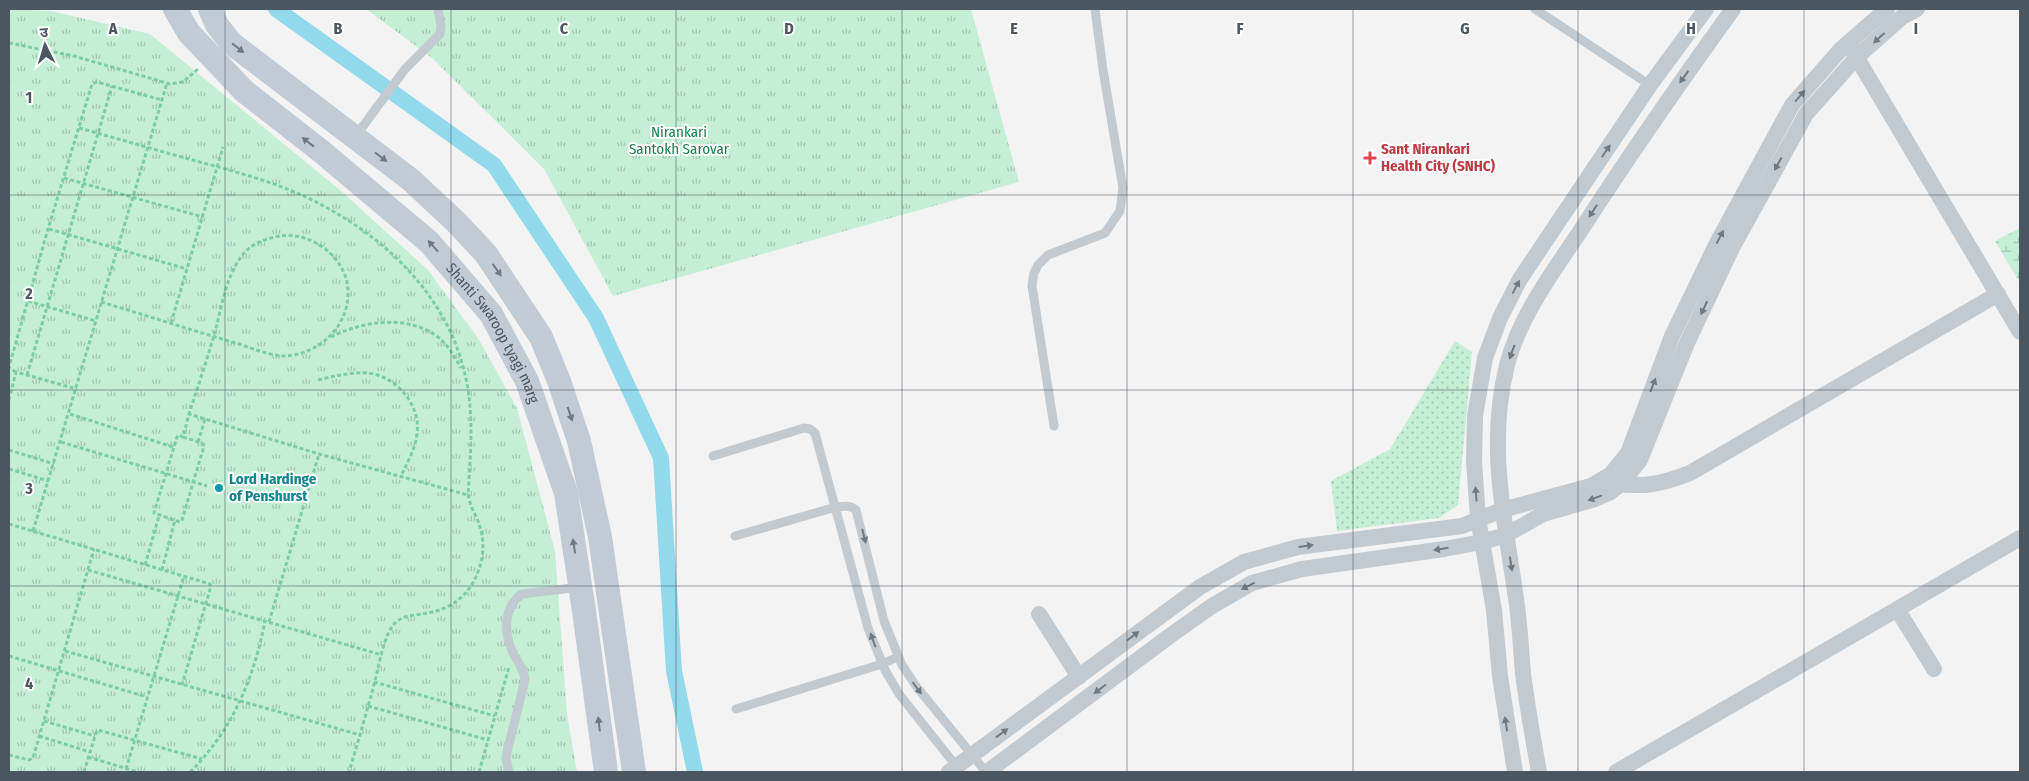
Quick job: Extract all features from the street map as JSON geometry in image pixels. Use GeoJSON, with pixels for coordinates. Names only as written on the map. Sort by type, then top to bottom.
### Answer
{"type":"FeatureCollection","features":[{"type":"Feature","properties":{"kind":"main road","name":"Shanti Swaroop tyagi marg"},"geometry":{"type":"LineString","coordinates":[[175,9],[189,33],[244,91],[322,152],[429,242],[491,314],[528,382],[566,493],[606,772]]}},
{"type":"Feature","properties":{"kind":"main road","name":"Shanti Swaroop tyagi marg"},"geometry":{"type":"LineString","coordinates":[[210,9],[217,25],[231,43],[411,180],[456,222],[486,254],[541,337],[559,381],[579,441],[600,538],[634,772]]}},
{"type":"Feature","properties":{"kind":"street"},"geometry":{"type":"LineString","coordinates":[[1516,772],[1502,693],[1494,610],[1478,518],[1474,461],[1475,416],[1485,358],[1500,318],[1520,279],[1650,85],[1706,9]]}},
{"type":"Feature","properties":{"kind":"street"},"geometry":{"type":"LineString","coordinates":[[1539,772],[1530,724],[1518,607],[1502,510],[1498,460],[1498,418],[1508,364],[1522,327],[1541,291],[1656,116],[1733,9]]}},
{"type":"Feature","properties":{"kind":"street"},"geometry":{"type":"LineString","coordinates":[[955,771],[972,756],[1200,587],[1244,562],[1316,545],[1462,526],[1502,510],[1602,481],[1620,464],[1628,452],[1672,336],[1718,241],[1792,104],[1848,43],[1887,9]]}},
{"type":"Feature","properties":{"kind":"street"},"geometry":{"type":"LineString","coordinates":[[986,772],[1212,606],[1252,583],[1302,569],[1482,542],[1506,535],[1543,514],[1595,499],[1609,493],[1621,484],[1640,460],[1687,343],[1732,248],[1806,114],[1858,57],[1902,17],[1917,9]]}},
{"type":"Feature","properties":{"kind":"street"},"geometry":{"type":"LineString","coordinates":[[1682,41],[1700,54]]}},
{"type":"Feature","properties":{"kind":"street"},"geometry":{"type":"LineString","coordinates":[[1848,43],[2020,332]]}},
{"type":"Feature","properties":{"kind":"street"},"geometry":{"type":"LineString","coordinates":[[1592,172],[1610,184]]}},
{"type":"Feature","properties":{"kind":"street"},"geometry":{"type":"LineString","coordinates":[[1602,481],[1648,486],[1668,482],[1690,473],[1998,294]]}},
{"type":"Feature","properties":{"kind":"street"},"geometry":{"type":"LineString","coordinates":[[1616,772],[2020,538]]}},
{"type":"Feature","properties":{"kind":"street"},"geometry":{"type":"LineString","coordinates":[[1282,552],[1287,574]]}},
{"type":"Feature","properties":{"kind":"street"},"geometry":{"type":"LineString","coordinates":[[1898,609],[1934,669]]}},
{"type":"Feature","properties":{"kind":"street"},"geometry":{"type":"LineString","coordinates":[[1039,614],[1075,680],[1084,701]]}},
{"type":"Feature","properties":{"kind":"lane"},"geometry":{"type":"LineString","coordinates":[[355,137],[405,69],[440,34],[441,26],[438,9]]}},
{"type":"Feature","properties":{"kind":"lane"},"geometry":{"type":"LineString","coordinates":[[1054,426],[1032,286],[1034,273],[1038,265],[1048,255],[1105,233],[1120,211],[1123,188],[1103,70],[1096,9]]}},
{"type":"Feature","properties":{"kind":"lane"},"geometry":{"type":"LineString","coordinates":[[1534,9],[1650,85]]}},
{"type":"Feature","properties":{"kind":"lane"},"geometry":{"type":"LineString","coordinates":[[714,456],[804,428],[810,429],[814,433],[817,438],[868,628],[882,664],[899,694],[955,771]]}},
{"type":"Feature","properties":{"kind":"lane"},"geometry":{"type":"LineString","coordinates":[[735,536],[836,507],[853,507],[856,510],[884,621],[898,657],[916,686],[986,772]]}},
{"type":"Feature","properties":{"kind":"lane"},"geometry":{"type":"LineString","coordinates":[[509,772],[506,758],[525,680],[524,669],[513,651],[508,638],[506,621],[509,608],[514,600],[522,594],[534,591],[580,587]]}},
{"type":"Feature","properties":{"kind":"lane"},"geometry":{"type":"LineString","coordinates":[[736,709],[882,664],[898,657]]}},
{"type":"Feature","properties":{"kind":"path"},"geometry":{"type":"LineString","coordinates":[[9,43],[74,56],[167,83],[183,82],[210,57]]}},
{"type":"Feature","properties":{"kind":"path"},"geometry":{"type":"LineString","coordinates":[[77,389],[16,372],[9,367],[48,229],[93,82],[162,100]]}},
{"type":"Feature","properties":{"kind":"path"},"geometry":{"type":"LineString","coordinates":[[33,532],[70,414],[167,83]]}},
{"type":"Feature","properties":{"kind":"path"},"geometry":{"type":"LineString","coordinates":[[27,375],[112,86]]}},
{"type":"Feature","properties":{"kind":"path"},"geometry":{"type":"LineString","coordinates":[[79,128],[269,182],[307,198],[346,220],[384,248],[414,276],[435,301],[448,324],[458,349],[464,372],[472,418],[468,495],[482,535],[483,550],[481,564],[475,580],[464,595],[452,606],[441,611],[407,616],[396,622],[389,633],[349,772]]}},
{"type":"Feature","properties":{"kind":"path"},"geometry":{"type":"LineString","coordinates":[[171,323],[223,147]]}},
{"type":"Feature","properties":{"kind":"path"},"geometry":{"type":"LineString","coordinates":[[64,178],[203,217]]}},
{"type":"Feature","properties":{"kind":"path"},"geometry":{"type":"LineString","coordinates":[[48,229],[187,269]]}},
{"type":"Feature","properties":{"kind":"path"},"geometry":{"type":"LineString","coordinates":[[183,437],[231,274],[239,258],[252,246],[265,238],[283,236],[303,237],[319,243],[337,260],[344,275],[348,294],[346,308],[338,326],[329,338]]}},
{"type":"Feature","properties":{"kind":"path"},"geometry":{"type":"LineString","coordinates":[[28,301],[96,320]]}},
{"type":"Feature","properties":{"kind":"path"},"geometry":{"type":"LineString","coordinates":[[102,302],[282,356],[297,354],[317,347],[344,330],[364,324],[407,323],[422,328],[437,337],[450,349],[464,372]]}},
{"type":"Feature","properties":{"kind":"path"},"geometry":{"type":"LineString","coordinates":[[9,400],[16,372]]}},
{"type":"Feature","properties":{"kind":"path"},"geometry":{"type":"LineString","coordinates":[[318,380],[338,374],[369,373],[383,378],[407,395],[415,414],[418,432],[414,448],[401,476]]}},
{"type":"Feature","properties":{"kind":"path"},"geometry":{"type":"LineString","coordinates":[[70,414],[174,447]]}},
{"type":"Feature","properties":{"kind":"path"},"geometry":{"type":"LineString","coordinates":[[189,414],[319,454],[468,495]]}},
{"type":"Feature","properties":{"kind":"path"},"geometry":{"type":"LineString","coordinates":[[198,442],[205,419]]}},
{"type":"Feature","properties":{"kind":"path"},"geometry":{"type":"LineString","coordinates":[[177,436],[183,437],[204,446],[180,522],[154,513],[177,436]]}},
{"type":"Feature","properties":{"kind":"path"},"geometry":{"type":"LineString","coordinates":[[61,442],[207,486]]}},
{"type":"Feature","properties":{"kind":"path"},"geometry":{"type":"LineString","coordinates":[[9,450],[54,464]]}},
{"type":"Feature","properties":{"kind":"path"},"geometry":{"type":"LineString","coordinates":[[190,772],[228,724],[241,701],[259,654],[267,622],[319,454]]}},
{"type":"Feature","properties":{"kind":"path"},"geometry":{"type":"LineString","coordinates":[[9,469],[49,481]]}},
{"type":"Feature","properties":{"kind":"path"},"geometry":{"type":"LineString","coordinates":[[145,564],[160,516]]}},
{"type":"Feature","properties":{"kind":"path"},"geometry":{"type":"LineString","coordinates":[[162,570],[175,520]]}},
{"type":"Feature","properties":{"kind":"path"},"geometry":{"type":"LineString","coordinates":[[9,524],[211,584],[182,685]]}},
{"type":"Feature","properties":{"kind":"path"},"geometry":{"type":"LineString","coordinates":[[9,755],[31,760],[94,549]]}},
{"type":"Feature","properties":{"kind":"path"},"geometry":{"type":"LineString","coordinates":[[88,570],[382,655]]}},
{"type":"Feature","properties":{"kind":"path"},"geometry":{"type":"LineString","coordinates":[[126,768],[184,576]]}},
{"type":"Feature","properties":{"kind":"path"},"geometry":{"type":"LineString","coordinates":[[64,651],[360,735]]}},
{"type":"Feature","properties":{"kind":"path"},"geometry":{"type":"LineString","coordinates":[[479,772],[513,651]]}},
{"type":"Feature","properties":{"kind":"path"},"geometry":{"type":"LineString","coordinates":[[9,656],[147,698]]}},
{"type":"Feature","properties":{"kind":"path"},"geometry":{"type":"LineString","coordinates":[[374,682],[495,716]]}},
{"type":"Feature","properties":{"kind":"path"},"geometry":{"type":"LineString","coordinates":[[368,706],[488,740]]}},
{"type":"Feature","properties":{"kind":"path"},"geometry":{"type":"LineString","coordinates":[[44,721],[94,736]]}},
{"type":"Feature","properties":{"kind":"path"},"geometry":{"type":"LineString","coordinates":[[84,772],[94,736],[96,731],[100,730],[202,759]]}},
{"type":"Feature","properties":{"kind":"path"},"geometry":{"type":"LineString","coordinates":[[39,736],[90,752]]}},
{"type":"Feature","properties":{"kind":"path"},"geometry":{"type":"LineString","coordinates":[[88,757],[138,772]]}},
{"type":"Feature","properties":{"kind":"green space"},"geometry":{"type":"Polygon","coordinates":[[[9,9],[51,11],[150,34],[340,190],[428,270],[478,338],[517,408],[555,551],[567,714],[577,772],[9,772],[9,9]]]}},
{"type":"Feature","properties":{"kind":"green space","name":"Nirankari Santokh Sarovar"},"geometry":{"type":"Polygon","coordinates":[[[366,9],[971,9],[1019,182],[613,296],[544,169],[432,58],[366,9]]]}},
{"type":"Feature","properties":{"kind":"green space"},"geometry":{"type":"Polygon","coordinates":[[[2020,228],[2020,283],[1995,241],[2020,228]]]}},
{"type":"Feature","properties":{"kind":"green space"},"geometry":{"type":"Polygon","coordinates":[[[1455,341],[1472,352],[1458,505],[1439,518],[1337,531],[1331,481],[1390,449],[1455,341]]]}},
{"type":"Feature","properties":{"kind":"waterway"},"geometry":{"type":"LineString","coordinates":[[276,9],[494,165],[596,318],[661,458],[674,671],[695,772]]}},
{"type":"Feature","properties":{"kind":"place","name":"Sant Nirankari Health City (SNHC)"},"geometry":{"type":"Point","coordinates":[1370,158]}},
{"type":"Feature","properties":{"kind":"place","name":"Lord Hardinge of Penshurst"},"geometry":{"type":"Point","coordinates":[219,488]}}]}
